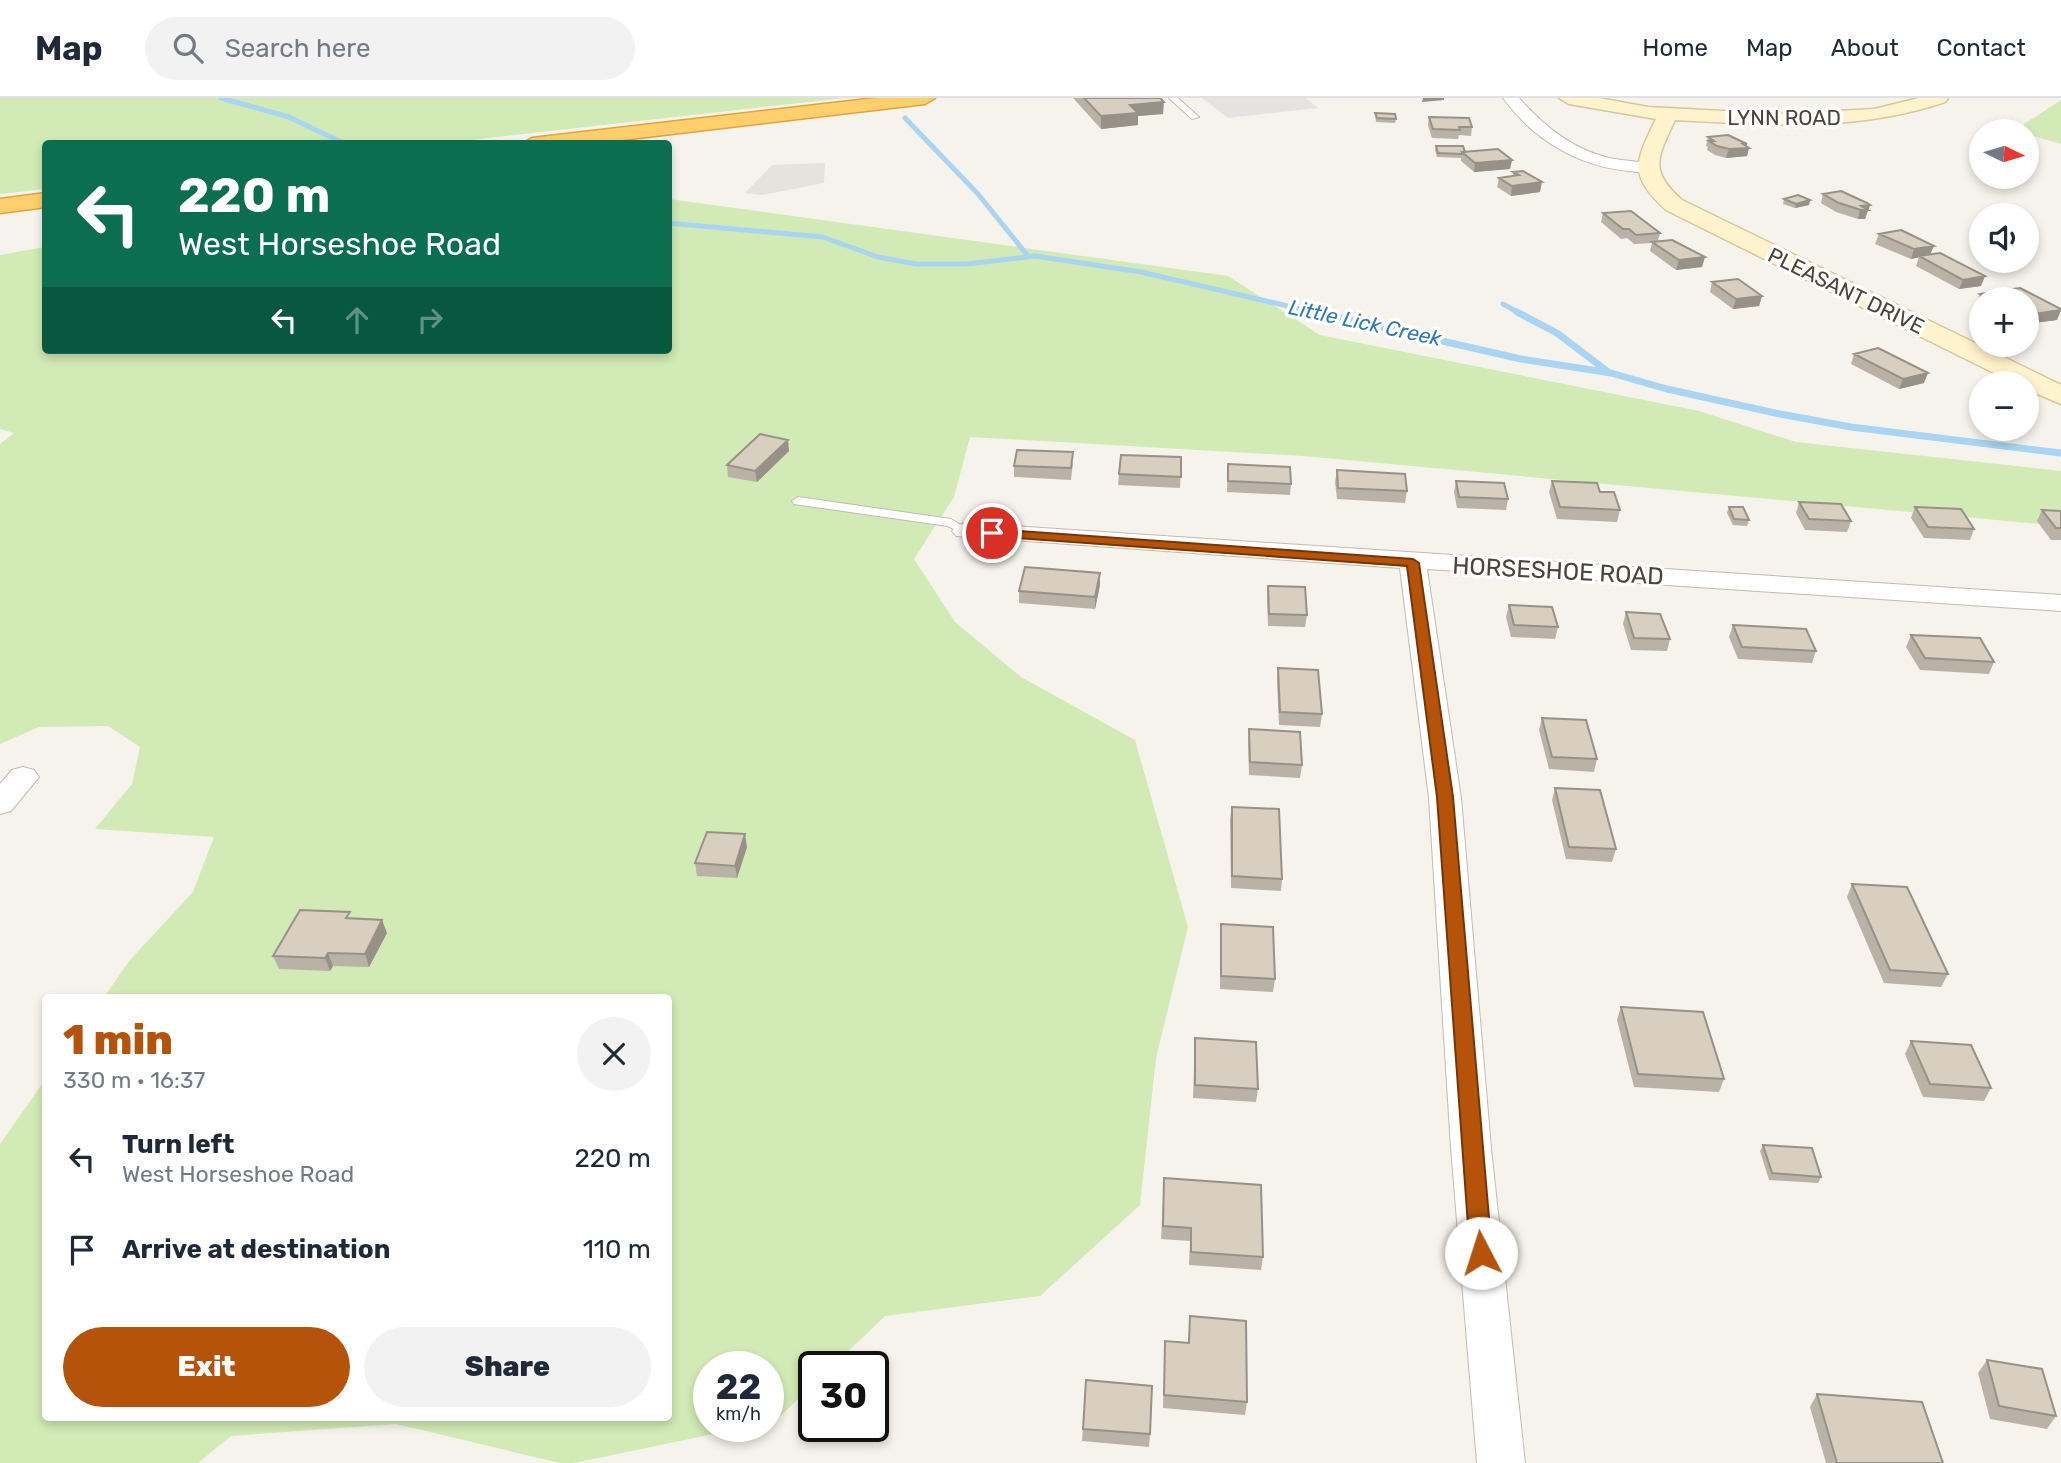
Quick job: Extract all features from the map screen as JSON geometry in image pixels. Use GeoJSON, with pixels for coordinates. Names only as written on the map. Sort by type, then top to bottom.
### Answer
{"type":"FeatureCollection","features":[{"type":"Feature","properties":{"kind":"highway"},"geometry":{"type":"LineString","coordinates":[[566,140],[925,98]]}},
{"type":"Feature","properties":{"kind":"highway"},"geometry":{"type":"LineString","coordinates":[[0,206],[42,201]]}},
{"type":"Feature","properties":{"kind":"street"},"geometry":{"type":"LineString","coordinates":[[1511,98],[1537,125],[1572,152],[1604,163],[1646,168],[1647,155],[1669,113]]}},
{"type":"Feature","properties":{"kind":"street"},"geometry":{"type":"LineString","coordinates":[[1569,98],[1623,110],[1669,113]]}},
{"type":"Feature","properties":{"kind":"street"},"geometry":{"type":"LineString","coordinates":[[1602,98],[1669,113]]}},
{"type":"Feature","properties":{"kind":"street","name":"LYNN ROAD"},"geometry":{"type":"LineString","coordinates":[[1669,113],[1748,120],[1830,119],[1889,113],[1938,98]]}},
{"type":"Feature","properties":{"kind":"street","name":"PLEASANT DRIVE"},"geometry":{"type":"LineString","coordinates":[[1646,168],[1657,189],[1685,212],[2061,396]]}},
{"type":"Feature","properties":{"kind":"street"},"geometry":{"type":"LineString","coordinates":[[965,531],[1413,563]]}},
{"type":"Feature","properties":{"kind":"street","name":"HORSESHOE ROAD"},"geometry":{"type":"LineString","coordinates":[[1500,1463],[1471,1148],[1445,797],[1413,563],[2061,603]]}},
{"type":"Feature","properties":{"kind":"street"},"geometry":{"type":"LineString","coordinates":[[0,804],[23,777]]}},
{"type":"Feature","properties":{"kind":"lane"},"geometry":{"type":"LineString","coordinates":[[1172,98],[1195,117]]}},
{"type":"Feature","properties":{"kind":"lane"},"geometry":{"type":"LineString","coordinates":[[798,501],[951,523],[965,531]]}},
{"type":"Feature","properties":{"kind":"shaded area"},"geometry":{"type":"Polygon","coordinates":[[[1202,98],[1306,98],[1318,108],[1228,118],[1202,98]]]}},
{"type":"Feature","properties":{"kind":"shaded area"},"geometry":{"type":"Polygon","coordinates":[[[825,163],[824,183],[762,195],[745,193],[772,165],[825,163]]]}},
{"type":"Feature","properties":{"kind":"green space"},"geometry":{"type":"Polygon","coordinates":[[[0,98],[844,98],[470,140],[42,140],[42,189],[0,194],[0,98]]]}},
{"type":"Feature","properties":{"kind":"green space"},"geometry":{"type":"Polygon","coordinates":[[[2061,100],[2061,144],[2039,138],[2039,119],[2032,119],[2061,100]]]}},
{"type":"Feature","properties":{"kind":"green space"},"geometry":{"type":"Polygon","coordinates":[[[672,199],[1228,276],[1320,335],[1699,411],[1796,442],[2061,471],[2061,526],[1303,456],[970,437],[954,497],[914,559],[955,622],[1021,677],[1135,740],[1188,927],[1156,1058],[1140,1205],[1040,1296],[885,1316],[849,1351],[798,1351],[798,1399],[784,1412],[784,1351],[693,1351],[693,1438],[574,1463],[560,1463],[396,1424],[231,1436],[198,1463],[0,1463],[0,1144],[42,1084],[42,1421],[672,1421],[672,994],[106,994],[130,960],[193,892],[214,837],[95,829],[132,784],[140,747],[108,726],[39,727],[0,744],[0,444],[14,433],[0,429],[0,255],[42,248],[42,354],[672,354],[672,199]]]}},
{"type":"Feature","properties":{"kind":"building"},"geometry":{"type":"Polygon","coordinates":[[[1084,98],[1160,98],[1164,102],[1130,105],[1138,113],[1101,116],[1084,98]]]}},
{"type":"Feature","properties":{"kind":"building"},"geometry":{"type":"Polygon","coordinates":[[[1375,113],[1395,114],[1396,119],[1377,118],[1375,113]]]}},
{"type":"Feature","properties":{"kind":"building"},"geometry":{"type":"Polygon","coordinates":[[[1429,117],[1469,118],[1472,127],[1459,127],[1460,130],[1433,129],[1429,117]]]}},
{"type":"Feature","properties":{"kind":"building"},"geometry":{"type":"Polygon","coordinates":[[[1728,135],[1747,144],[1743,144],[1749,148],[1729,149],[1717,146],[1709,141],[1714,141],[1708,137],[1728,135]]]}},
{"type":"Feature","properties":{"kind":"building"},"geometry":{"type":"Polygon","coordinates":[[[1436,146],[1463,146],[1465,152],[1438,153],[1436,146]]]}},
{"type":"Feature","properties":{"kind":"building"},"geometry":{"type":"Polygon","coordinates":[[[1498,149],[1512,160],[1475,163],[1462,152],[1498,149]]]}},
{"type":"Feature","properties":{"kind":"building"},"geometry":{"type":"Polygon","coordinates":[[[1523,171],[1542,182],[1512,186],[1499,178],[1519,175],[1513,172],[1523,171]]]}},
{"type":"Feature","properties":{"kind":"building"},"geometry":{"type":"Polygon","coordinates":[[[1841,191],[1870,205],[1861,206],[1868,210],[1839,203],[1823,194],[1841,191]]]}},
{"type":"Feature","properties":{"kind":"building"},"geometry":{"type":"Polygon","coordinates":[[[1798,195],[1810,200],[1796,204],[1784,199],[1798,195]]]}},
{"type":"Feature","properties":{"kind":"building"},"geometry":{"type":"Polygon","coordinates":[[[1631,211],[1660,233],[1636,235],[1629,229],[1623,229],[1603,213],[1631,211]]]}},
{"type":"Feature","properties":{"kind":"building"},"geometry":{"type":"Polygon","coordinates":[[[1901,230],[1934,246],[1914,249],[1879,234],[1901,230]]]}},
{"type":"Feature","properties":{"kind":"building"},"geometry":{"type":"Polygon","coordinates":[[[1672,240],[1705,257],[1679,260],[1652,242],[1672,240]]]}},
{"type":"Feature","properties":{"kind":"building"},"geometry":{"type":"Polygon","coordinates":[[[1940,253],[1969,268],[1969,273],[1985,276],[1963,280],[1919,256],[1940,253]]]}},
{"type":"Feature","properties":{"kind":"building"},"geometry":{"type":"Polygon","coordinates":[[[1738,279],[1762,296],[1736,299],[1712,282],[1738,279]]]}},
{"type":"Feature","properties":{"kind":"building"},"geometry":{"type":"Polygon","coordinates":[[[2039,298],[2061,309],[2039,313],[2039,298]]]}},
{"type":"Feature","properties":{"kind":"building"},"geometry":{"type":"Polygon","coordinates":[[[1878,348],[1928,373],[1903,379],[1854,354],[1878,348]]]}},
{"type":"Feature","properties":{"kind":"building"},"geometry":{"type":"Polygon","coordinates":[[[760,434],[788,440],[755,471],[727,465],[760,434]]]}},
{"type":"Feature","properties":{"kind":"building"},"geometry":{"type":"Polygon","coordinates":[[[1017,450],[1073,452],[1071,468],[1014,466],[1017,450]]]}},
{"type":"Feature","properties":{"kind":"building"},"geometry":{"type":"Polygon","coordinates":[[[1121,455],[1181,457],[1181,477],[1119,474],[1121,455]]]}},
{"type":"Feature","properties":{"kind":"building"},"geometry":{"type":"Polygon","coordinates":[[[1228,464],[1290,467],[1291,484],[1228,481],[1228,464]]]}},
{"type":"Feature","properties":{"kind":"building"},"geometry":{"type":"Polygon","coordinates":[[[1337,470],[1405,474],[1407,491],[1338,488],[1337,470]]]}},
{"type":"Feature","properties":{"kind":"building"},"geometry":{"type":"Polygon","coordinates":[[[1456,481],[1504,483],[1508,499],[1459,497],[1456,481]]]}},
{"type":"Feature","properties":{"kind":"building"},"geometry":{"type":"Polygon","coordinates":[[[1552,481],[1597,483],[1600,492],[1614,492],[1620,510],[1560,507],[1552,481]]]}},
{"type":"Feature","properties":{"kind":"building"},"geometry":{"type":"Polygon","coordinates":[[[1799,502],[1841,504],[1851,521],[1809,519],[1799,502]]]}},
{"type":"Feature","properties":{"kind":"building"},"geometry":{"type":"Polygon","coordinates":[[[1729,507],[1743,507],[1749,520],[1734,519],[1729,507]]]}},
{"type":"Feature","properties":{"kind":"building"},"geometry":{"type":"Polygon","coordinates":[[[1915,507],[1961,509],[1974,529],[1928,527],[1915,507]]]}},
{"type":"Feature","properties":{"kind":"building"},"geometry":{"type":"Polygon","coordinates":[[[2042,510],[2061,511],[2061,528],[2056,528],[2042,510]]]}},
{"type":"Feature","properties":{"kind":"building"},"geometry":{"type":"Polygon","coordinates":[[[1025,567],[1100,573],[1095,597],[1019,591],[1025,567]]]}},
{"type":"Feature","properties":{"kind":"building"},"geometry":{"type":"Polygon","coordinates":[[[1268,586],[1305,587],[1307,615],[1269,614],[1268,586]]]}},
{"type":"Feature","properties":{"kind":"building"},"geometry":{"type":"Polygon","coordinates":[[[1509,605],[1552,607],[1558,627],[1514,625],[1509,605]]]}},
{"type":"Feature","properties":{"kind":"building"},"geometry":{"type":"Polygon","coordinates":[[[1626,612],[1660,614],[1670,639],[1634,638],[1626,612]]]}},
{"type":"Feature","properties":{"kind":"building"},"geometry":{"type":"Polygon","coordinates":[[[1733,625],[1806,629],[1816,651],[1742,647],[1733,625]]]}},
{"type":"Feature","properties":{"kind":"building"},"geometry":{"type":"Polygon","coordinates":[[[1911,635],[1980,638],[1994,662],[1925,658],[1911,635]]]}},
{"type":"Feature","properties":{"kind":"building"},"geometry":{"type":"Polygon","coordinates":[[[1278,668],[1318,670],[1322,714],[1280,712],[1278,668]]]}},
{"type":"Feature","properties":{"kind":"building"},"geometry":{"type":"Polygon","coordinates":[[[1542,718],[1586,720],[1597,759],[1552,757],[1542,718]]]}},
{"type":"Feature","properties":{"kind":"building"},"geometry":{"type":"Polygon","coordinates":[[[1249,729],[1300,732],[1302,765],[1250,762],[1249,729]]]}},
{"type":"Feature","properties":{"kind":"building"},"geometry":{"type":"Polygon","coordinates":[[[1555,788],[1600,790],[1616,849],[1569,847],[1555,788]]]}},
{"type":"Feature","properties":{"kind":"building"},"geometry":{"type":"Polygon","coordinates":[[[1232,807],[1279,809],[1282,879],[1232,876],[1232,807]]]}},
{"type":"Feature","properties":{"kind":"building"},"geometry":{"type":"Polygon","coordinates":[[[707,832],[745,834],[735,866],[695,863],[707,832]]]}},
{"type":"Feature","properties":{"kind":"building"},"geometry":{"type":"Polygon","coordinates":[[[1852,884],[1907,887],[1948,974],[1890,970],[1852,884]]]}},
{"type":"Feature","properties":{"kind":"building"},"geometry":{"type":"Polygon","coordinates":[[[300,910],[350,912],[346,918],[382,920],[365,954],[328,953],[325,958],[273,956],[300,910]]]}},
{"type":"Feature","properties":{"kind":"building"},"geometry":{"type":"Polygon","coordinates":[[[1221,924],[1273,927],[1275,979],[1221,976],[1221,924]]]}},
{"type":"Feature","properties":{"kind":"building"},"geometry":{"type":"Polygon","coordinates":[[[1621,1007],[1703,1012],[1724,1079],[1638,1074],[1621,1007]]]}},
{"type":"Feature","properties":{"kind":"building"},"geometry":{"type":"Polygon","coordinates":[[[1195,1038],[1256,1042],[1258,1089],[1195,1085],[1195,1038]]]}},
{"type":"Feature","properties":{"kind":"building"},"geometry":{"type":"Polygon","coordinates":[[[1911,1041],[1971,1045],[1991,1088],[1930,1084],[1911,1041]]]}},
{"type":"Feature","properties":{"kind":"building"},"geometry":{"type":"Polygon","coordinates":[[[1763,1145],[1812,1148],[1821,1177],[1772,1173],[1763,1145]]]}},
{"type":"Feature","properties":{"kind":"building"},"geometry":{"type":"Polygon","coordinates":[[[1164,1178],[1261,1185],[1263,1257],[1191,1252],[1191,1228],[1163,1226],[1164,1178]]]}},
{"type":"Feature","properties":{"kind":"building"},"geometry":{"type":"Polygon","coordinates":[[[1190,1316],[1246,1321],[1247,1402],[1164,1395],[1165,1341],[1189,1343],[1190,1316]]]}},
{"type":"Feature","properties":{"kind":"building"},"geometry":{"type":"Polygon","coordinates":[[[1987,1360],[2042,1369],[2056,1416],[1999,1406],[1987,1360]]]}},
{"type":"Feature","properties":{"kind":"building"},"geometry":{"type":"Polygon","coordinates":[[[1086,1380],[1152,1386],[1150,1434],[1083,1429],[1086,1380]]]}},
{"type":"Feature","properties":{"kind":"building"},"geometry":{"type":"Polygon","coordinates":[[[1817,1394],[1922,1402],[1943,1463],[1837,1463],[1817,1394]]]}},
{"type":"Feature","properties":{"kind":"waterway","name":"Little Lick Creek"},"geometry":{"type":"LineString","coordinates":[[221,98],[289,117],[337,140]]}},
{"type":"Feature","properties":{"kind":"waterway"},"geometry":{"type":"LineString","coordinates":[[905,118],[978,194],[1028,256]]}},
{"type":"Feature","properties":{"kind":"waterway","name":"Little Lick Creek"},"geometry":{"type":"LineString","coordinates":[[672,223],[823,237],[878,257],[916,264],[966,264],[1035,256],[1141,272],[1322,314]]}},
{"type":"Feature","properties":{"kind":"waterway"},"geometry":{"type":"LineString","coordinates":[[1503,304],[1521,314]]}},
{"type":"Feature","properties":{"kind":"waterway","name":"Little Lick Creek"},"geometry":{"type":"LineString","coordinates":[[1315,312],[1521,359],[1611,373],[1667,389],[1780,414],[1851,427],[2061,453]]}},
{"type":"Feature","properties":{"kind":"waterway"},"geometry":{"type":"LineString","coordinates":[[1517,312],[1557,333],[1607,371]]}},
{"type":"Feature","properties":{"kind":"route"},"geometry":{"type":"LineString","coordinates":[[992,533],[1413,563],[1445,797],[1481,1253]]}}]}
